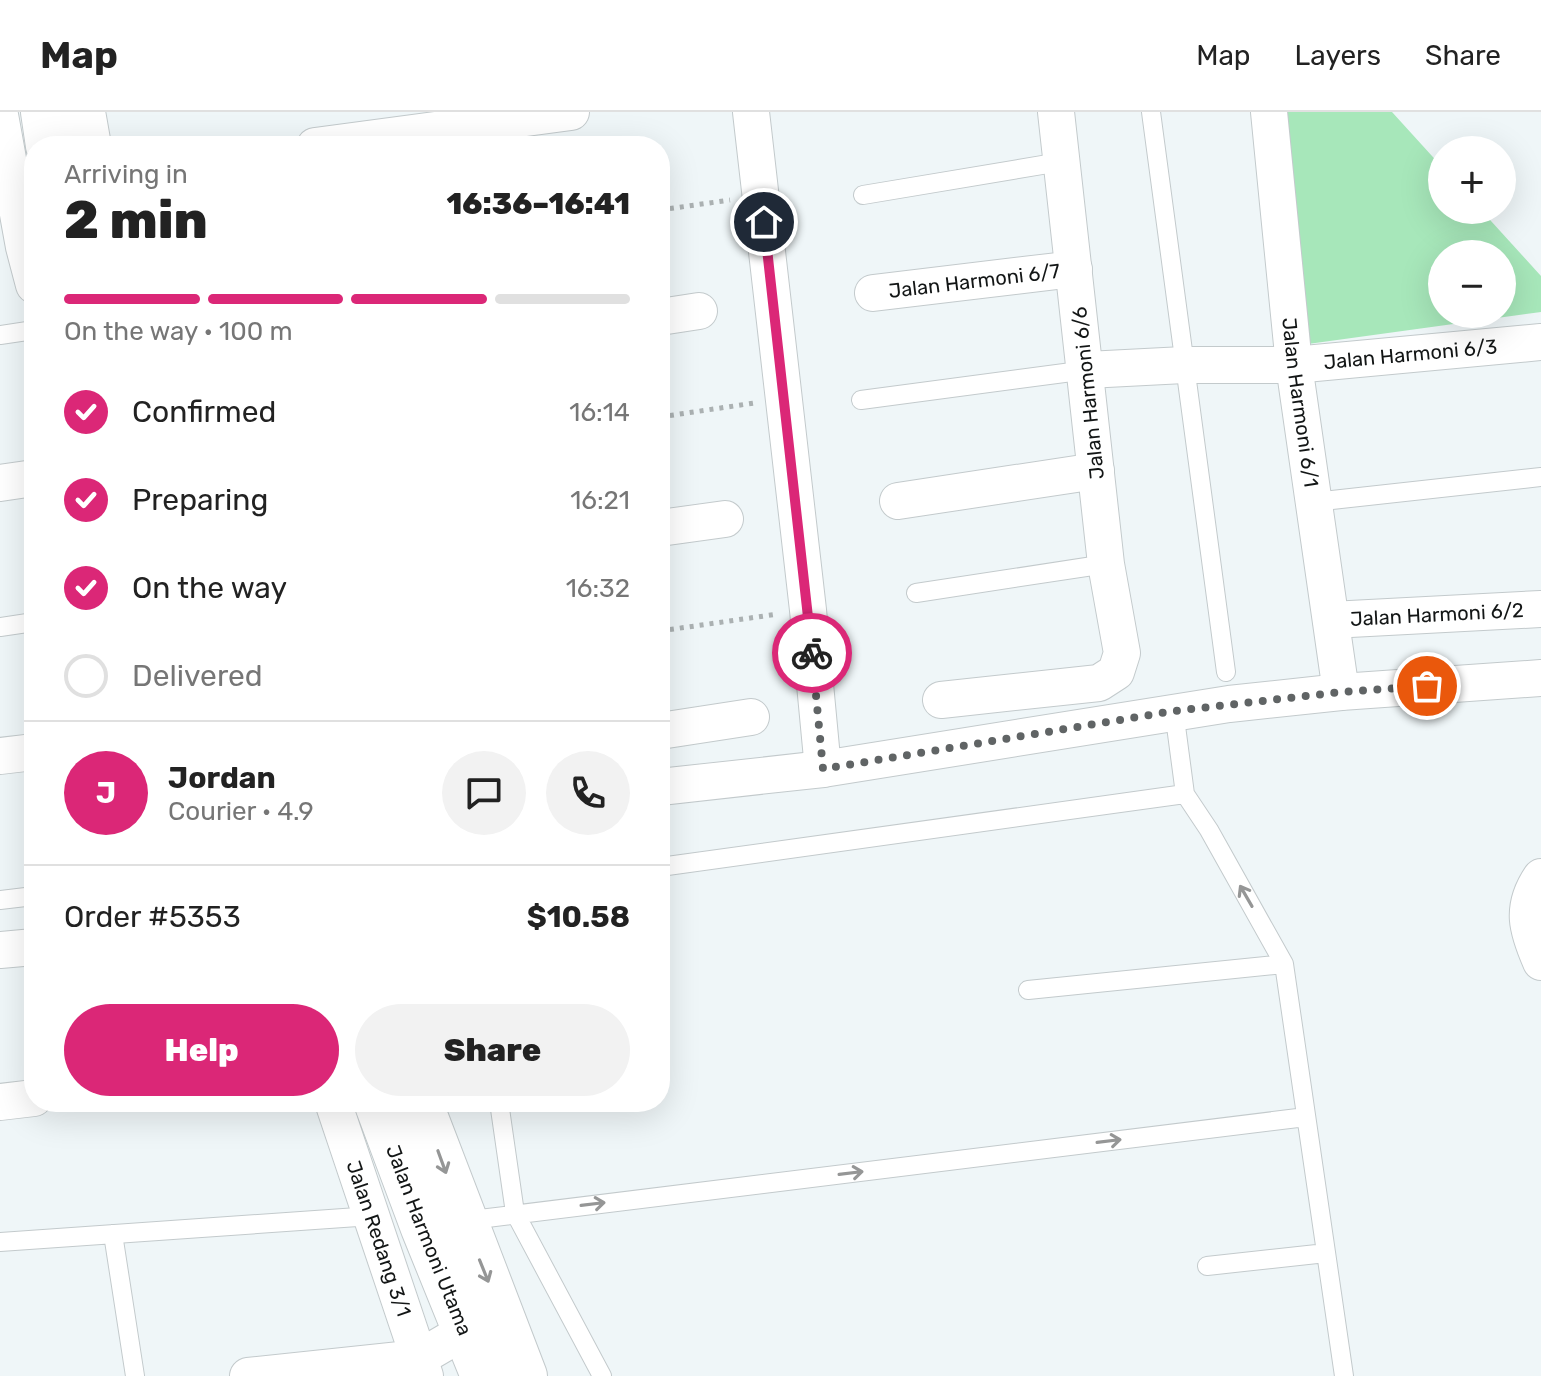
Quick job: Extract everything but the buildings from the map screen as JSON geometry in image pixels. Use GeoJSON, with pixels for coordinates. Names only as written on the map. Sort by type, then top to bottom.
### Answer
{"type":"FeatureCollection","features":[{"type":"Feature","properties":{"kind":"main road"},"geometry":{"type":"LineString","coordinates":[[43,112],[47,136]]}},
{"type":"Feature","properties":{"kind":"main road"},"geometry":{"type":"LineString","coordinates":[[83,112],[87,136]]}},
{"type":"Feature","properties":{"kind":"main road","name":"Jalan Harmoni Utama"},"geometry":{"type":"LineString","coordinates":[[382,1112],[444,1225]]}},
{"type":"Feature","properties":{"kind":"main road","name":"Jalan Harmoni Utama"},"geometry":{"type":"LineString","coordinates":[[422,1112],[471,1355]]}},
{"type":"Feature","properties":{"kind":"street"},"geometry":{"type":"LineString","coordinates":[[375,136],[571,112]]}},
{"type":"Feature","properties":{"kind":"street"},"geometry":{"type":"LineString","coordinates":[[751,112],[808,610],[823,769]]}},
{"type":"Feature","properties":{"kind":"street","name":"Jalan Harmoni 6/6"},"geometry":{"type":"LineString","coordinates":[[941,700],[1099,683],[1116,672],[1122,653],[1106,564],[1087,370],[1056,112]]}},
{"type":"Feature","properties":{"kind":"street","name":"Jalan Harmoni 6/1"},"geometry":{"type":"LineString","coordinates":[[1269,112],[1294,365],[1341,692]]}},
{"type":"Feature","properties":{"kind":"street"},"geometry":{"type":"LineString","coordinates":[[0,115],[6,186],[24,250]]}},
{"type":"Feature","properties":{"kind":"street","name":"Jalan Harmoni 6/7"},"geometry":{"type":"LineString","coordinates":[[873,293],[1074,269]]}},
{"type":"Feature","properties":{"kind":"street"},"geometry":{"type":"LineString","coordinates":[[670,315],[699,311]]}},
{"type":"Feature","properties":{"kind":"street","name":"Jalan Harmoni 6/3"},"geometry":{"type":"LineString","coordinates":[[1087,370],[1184,365],[1294,365],[1541,342]]}},
{"type":"Feature","properties":{"kind":"street"},"geometry":{"type":"LineString","coordinates":[[898,501],[1096,471]]}},
{"type":"Feature","properties":{"kind":"street"},"geometry":{"type":"LineString","coordinates":[[0,483],[24,479]]}},
{"type":"Feature","properties":{"kind":"street"},"geometry":{"type":"LineString","coordinates":[[670,527],[725,519]]}},
{"type":"Feature","properties":{"kind":"street","name":"Jalan Harmoni 6/2"},"geometry":{"type":"LineString","coordinates":[[1331,620],[1541,609]]}},
{"type":"Feature","properties":{"kind":"street"},"geometry":{"type":"LineString","coordinates":[[670,786],[823,769],[1174,711],[1341,692],[1541,678]]}},
{"type":"Feature","properties":{"kind":"street"},"geometry":{"type":"LineString","coordinates":[[670,729],[751,717]]}},
{"type":"Feature","properties":{"kind":"street"},"geometry":{"type":"LineString","coordinates":[[0,756],[24,753]]}},
{"type":"Feature","properties":{"kind":"street"},"geometry":{"type":"LineString","coordinates":[[1541,877],[1528,899],[1526,921],[1541,962]]}},
{"type":"Feature","properties":{"kind":"street"},"geometry":{"type":"LineString","coordinates":[[0,950],[24,948]]}},
{"type":"Feature","properties":{"kind":"street"},"geometry":{"type":"LineString","coordinates":[[0,1102],[24,1099]]}},
{"type":"Feature","properties":{"kind":"street","name":"Jalan Redang 3/1"},"geometry":{"type":"LineString","coordinates":[[336,1112],[372,1216],[471,1355]]}},
{"type":"Feature","properties":{"kind":"street"},"geometry":{"type":"LineString","coordinates":[[248,1376],[471,1355]]}},
{"type":"Feature","properties":{"kind":"lane"},"geometry":{"type":"LineString","coordinates":[[1151,112],[1226,672]]}},
{"type":"Feature","properties":{"kind":"lane"},"geometry":{"type":"LineString","coordinates":[[863,195],[1060,162]]}},
{"type":"Feature","properties":{"kind":"lane"},"geometry":{"type":"LineString","coordinates":[[0,335],[24,331]]}},
{"type":"Feature","properties":{"kind":"lane"},"geometry":{"type":"LineString","coordinates":[[861,400],[1087,370]]}},
{"type":"Feature","properties":{"kind":"lane"},"geometry":{"type":"LineString","coordinates":[[1314,502],[1541,477]]}},
{"type":"Feature","properties":{"kind":"lane"},"geometry":{"type":"LineString","coordinates":[[916,593],[1106,564]]}},
{"type":"Feature","properties":{"kind":"lane"},"geometry":{"type":"LineString","coordinates":[[0,627],[24,623]]}},
{"type":"Feature","properties":{"kind":"lane"},"geometry":{"type":"LineString","coordinates":[[1174,711],[1185,794],[1209,830],[1284,964],[1344,1376]]}},
{"type":"Feature","properties":{"kind":"lane"},"geometry":{"type":"LineString","coordinates":[[670,866],[1185,794]]}},
{"type":"Feature","properties":{"kind":"lane"},"geometry":{"type":"LineString","coordinates":[[0,900],[24,897]]}},
{"type":"Feature","properties":{"kind":"lane"},"geometry":{"type":"LineString","coordinates":[[1028,990],[1284,964]]}},
{"type":"Feature","properties":{"kind":"lane"},"geometry":{"type":"LineString","coordinates":[[500,1112],[515,1213],[602,1376]]}},
{"type":"Feature","properties":{"kind":"lane"},"geometry":{"type":"LineString","coordinates":[[444,1225],[515,1213],[1306,1117]]}},
{"type":"Feature","properties":{"kind":"lane"},"geometry":{"type":"LineString","coordinates":[[0,1242],[372,1216]]}},
{"type":"Feature","properties":{"kind":"lane"},"geometry":{"type":"LineString","coordinates":[[113,1234],[135,1376]]}},
{"type":"Feature","properties":{"kind":"lane"},"geometry":{"type":"LineString","coordinates":[[1207,1266],[1326,1253]]}},
{"type":"Feature","properties":{"kind":"path"},"geometry":{"type":"LineString","coordinates":[[670,209],[732,200]]}},
{"type":"Feature","properties":{"kind":"path"},"geometry":{"type":"LineString","coordinates":[[670,415],[782,398]]}},
{"type":"Feature","properties":{"kind":"path"},"geometry":{"type":"LineString","coordinates":[[670,630],[808,610]]}},
{"type":"Feature","properties":{"kind":"green space"},"geometry":{"type":"Polygon","coordinates":[[[1282,112],[1392,112],[1428,152],[1428,224],[1494,224],[1508,240],[1428,240],[1428,328],[1308,344],[1282,112]]]}},
{"type":"Feature","properties":{"kind":"green space"},"geometry":{"type":"Polygon","coordinates":[[[1516,248],[1541,276],[1541,312],[1516,315],[1516,248]]]}},
{"type":"Feature","properties":{"kind":"way so far"},"geometry":{"type":"LineString","coordinates":[[812,653],[823,769],[1174,711],[1341,692],[1427,686]]}},
{"type":"Feature","properties":{"kind":"route"},"geometry":{"type":"LineString","coordinates":[[764,222],[812,653]]}}]}
